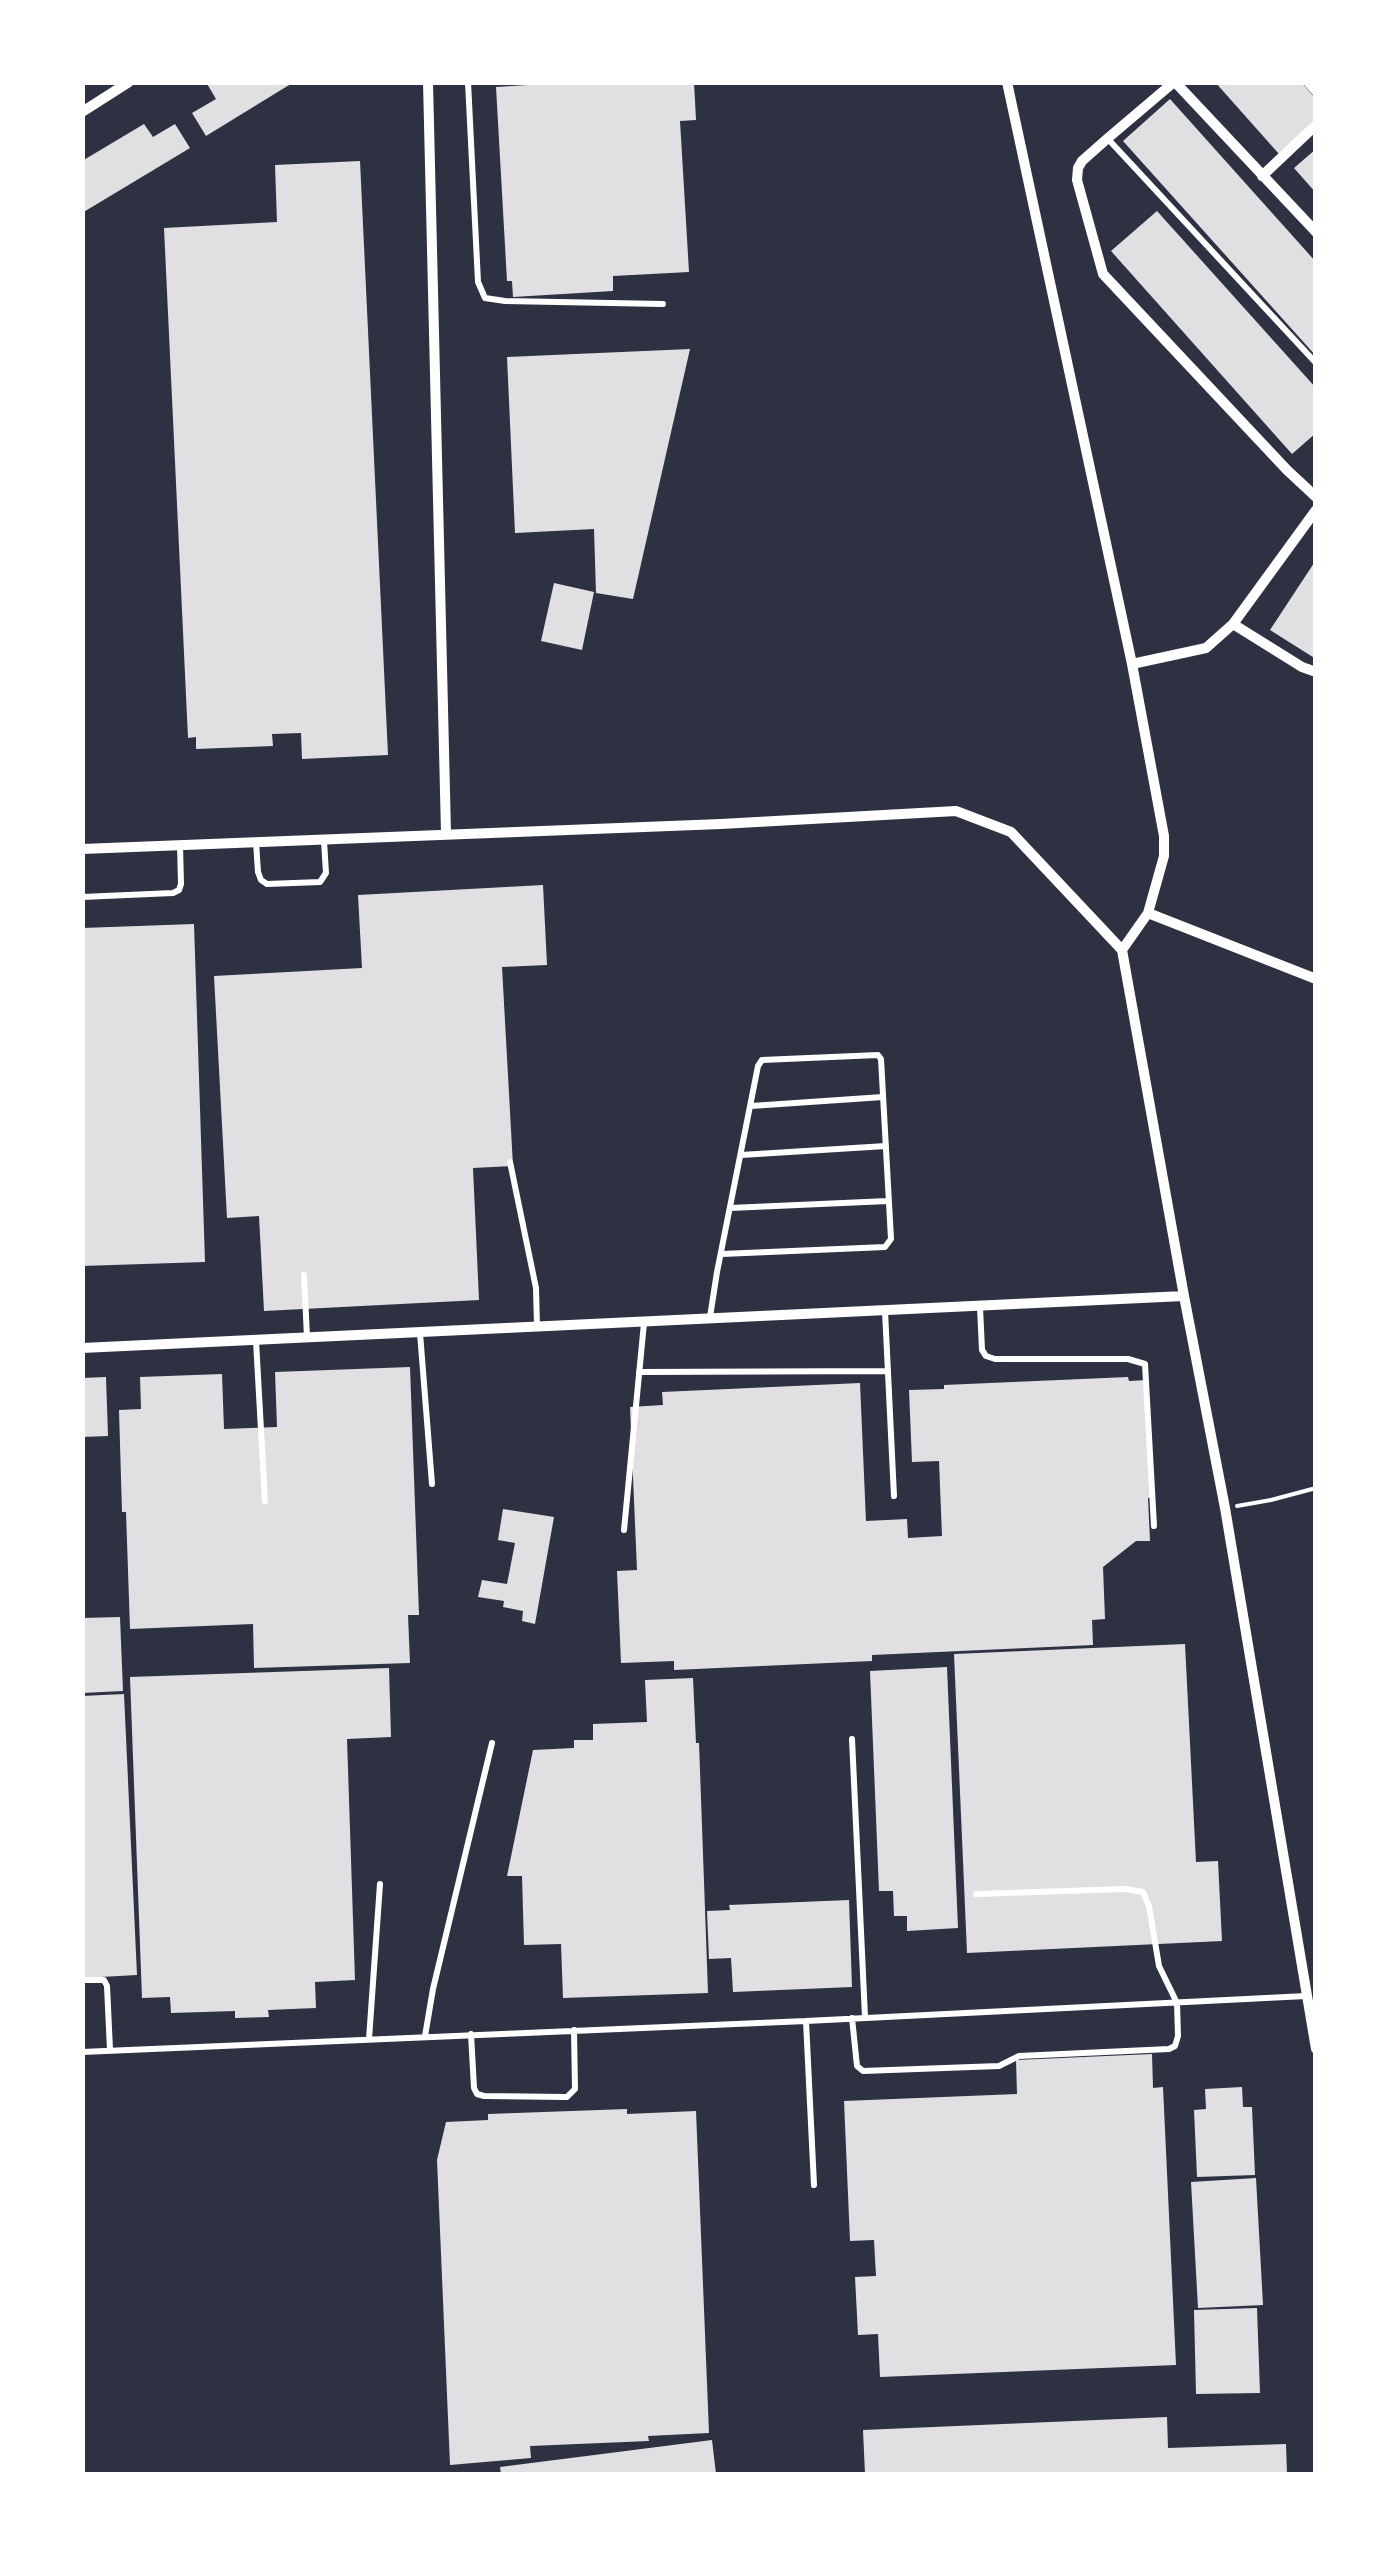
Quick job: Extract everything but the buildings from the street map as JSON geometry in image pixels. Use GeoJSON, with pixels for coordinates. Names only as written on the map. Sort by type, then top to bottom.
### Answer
{"type":"FeatureCollection","features":[{"type":"Feature","properties":{"kind":"street"},"geometry":{"type":"LineString","coordinates":[[82,112],[129,82]]}},
{"type":"Feature","properties":{"kind":"street"},"geometry":{"type":"LineString","coordinates":[[428,82],[446,834]]}},
{"type":"Feature","properties":{"kind":"street"},"geometry":{"type":"LineString","coordinates":[[1008,82],[1132,664],[1164,836],[1164,856],[1148,912],[1122,950]]}},
{"type":"Feature","properties":{"kind":"street"},"geometry":{"type":"LineString","coordinates":[[1316,232],[1175,82],[1082,161],[1076,180],[1104,274],[1287,470],[1316,496]]}},
{"type":"Feature","properties":{"kind":"street"},"geometry":{"type":"LineString","coordinates":[[1308,82],[1316,92]]}},
{"type":"Feature","properties":{"kind":"street"},"geometry":{"type":"LineString","coordinates":[[1262,176],[1316,125]]}},
{"type":"Feature","properties":{"kind":"street"},"geometry":{"type":"LineString","coordinates":[[1132,664],[1206,648],[1234,624],[1316,510]]}},
{"type":"Feature","properties":{"kind":"street"},"geometry":{"type":"LineString","coordinates":[[1234,624],[1302,668],[1316,672]]}},
{"type":"Feature","properties":{"kind":"street"},"geometry":{"type":"LineString","coordinates":[[82,849],[956,811],[1011,832],[1122,950],[1225,1508],[1316,2050]]}},
{"type":"Feature","properties":{"kind":"street"},"geometry":{"type":"LineString","coordinates":[[1148,912],[1316,979]]}},
{"type":"Feature","properties":{"kind":"street"},"geometry":{"type":"LineString","coordinates":[[82,1348],[1184,1296]]}},
{"type":"Feature","properties":{"kind":"lane"},"geometry":{"type":"LineString","coordinates":[[468,82],[478,282],[485,298],[504,302],[663,304]]}},
{"type":"Feature","properties":{"kind":"lane"},"geometry":{"type":"LineString","coordinates":[[1108,138],[1316,363]]}},
{"type":"Feature","properties":{"kind":"lane"},"geometry":{"type":"LineString","coordinates":[[256,842],[258,872],[267,884],[320,882],[326,873],[324,839]]}},
{"type":"Feature","properties":{"kind":"lane"},"geometry":{"type":"LineString","coordinates":[[82,897],[174,893],[181,884],[180,845]]}},
{"type":"Feature","properties":{"kind":"lane"},"geometry":{"type":"LineString","coordinates":[[710,1318],[730,1208],[758,1066],[762,1060],[878,1054],[891,1240],[885,1247],[722,1254]]}},
{"type":"Feature","properties":{"kind":"lane"},"geometry":{"type":"LineString","coordinates":[[751,1106],[883,1097]]}},
{"type":"Feature","properties":{"kind":"lane"},"geometry":{"type":"LineString","coordinates":[[741,1155],[886,1146]]}},
{"type":"Feature","properties":{"kind":"lane"},"geometry":{"type":"LineString","coordinates":[[510,1162],[536,1288],[537,1326]]}},
{"type":"Feature","properties":{"kind":"lane"},"geometry":{"type":"LineString","coordinates":[[730,1208],[889,1200]]}},
{"type":"Feature","properties":{"kind":"lane"},"geometry":{"type":"LineString","coordinates":[[304,1275],[307,1337]]}},
{"type":"Feature","properties":{"kind":"lane"},"geometry":{"type":"LineString","coordinates":[[980,1306],[982,1350],[994,1359],[1128,1358],[1145,1364],[1154,1526]]}},
{"type":"Feature","properties":{"kind":"lane"},"geometry":{"type":"LineString","coordinates":[[885,1310],[894,1496]]}},
{"type":"Feature","properties":{"kind":"lane"},"geometry":{"type":"LineString","coordinates":[[624,1530],[644,1322]]}},
{"type":"Feature","properties":{"kind":"lane"},"geometry":{"type":"LineString","coordinates":[[420,1332],[432,1484]]}},
{"type":"Feature","properties":{"kind":"lane"},"geometry":{"type":"LineString","coordinates":[[256,1340],[265,1501]]}},
{"type":"Feature","properties":{"kind":"lane"},"geometry":{"type":"LineString","coordinates":[[639,1372],[888,1371]]}},
{"type":"Feature","properties":{"kind":"lane"},"geometry":{"type":"LineString","coordinates":[[852,1739],[865,2017]]}},
{"type":"Feature","properties":{"kind":"lane"},"geometry":{"type":"LineString","coordinates":[[425,2036],[432,1990],[492,1744]]}},
{"type":"Feature","properties":{"kind":"lane"},"geometry":{"type":"LineString","coordinates":[[369,2039],[380,1884]]}},
{"type":"Feature","properties":{"kind":"lane"},"geometry":{"type":"LineString","coordinates":[[852,2018],[857,2066],[863,2070],[1000,2066],[1018,2056],[1175,2046],[1178,2003],[1160,1966],[1143,1892],[1126,1888],[976,1894]]}},
{"type":"Feature","properties":{"kind":"lane"},"geometry":{"type":"LineString","coordinates":[[82,1980],[104,1980],[107,1986],[110,2050]]}},
{"type":"Feature","properties":{"kind":"lane"},"geometry":{"type":"LineString","coordinates":[[82,2052],[1307,1996]]}},
{"type":"Feature","properties":{"kind":"lane"},"geometry":{"type":"LineString","coordinates":[[806,2021],[814,2185]]}},
{"type":"Feature","properties":{"kind":"lane"},"geometry":{"type":"LineString","coordinates":[[471,2034],[474,2088],[478,2094],[567,2096],[576,2089],[574,2030]]}},
{"type":"Feature","properties":{"kind":"path"},"geometry":{"type":"LineString","coordinates":[[1225,1508],[1316,1488]]}}]}
